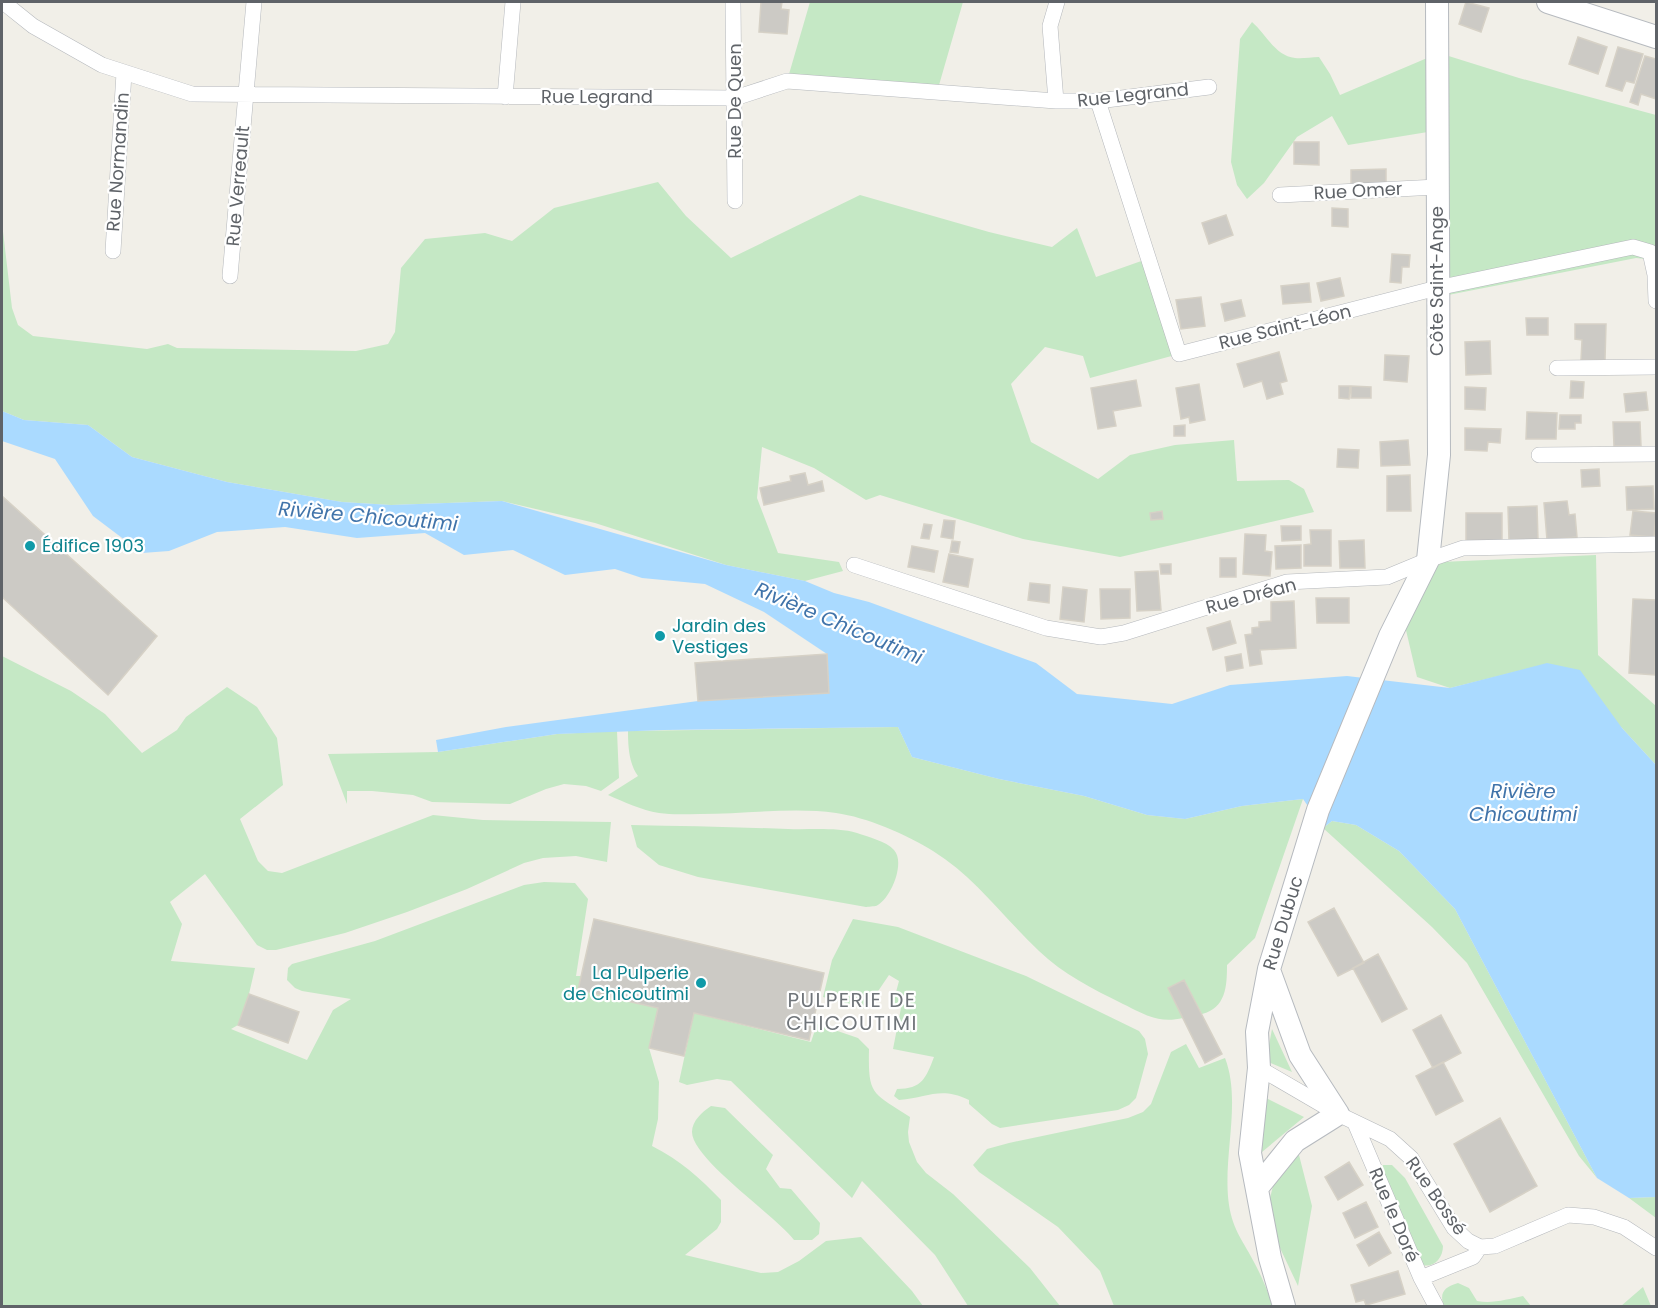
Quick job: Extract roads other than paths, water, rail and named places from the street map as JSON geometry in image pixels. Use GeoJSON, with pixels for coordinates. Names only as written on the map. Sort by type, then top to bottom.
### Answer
{"type":"FeatureCollection","features":[{"type":"Feature","properties":{"kind":"street","name":"Rue Legrand"},"geometry":{"type":"LineString","coordinates":[[3,2],[33,27],[102,65],[192,94],[735,98],[787,81],[1056,101],[1098,101],[1209,87]]}},
{"type":"Feature","properties":{"kind":"street","name":"Rue Verreault"},"geometry":{"type":"LineString","coordinates":[[230,276],[254,2]]}},
{"type":"Feature","properties":{"kind":"street"},"geometry":{"type":"LineString","coordinates":[[505,97],[513,2]]}},
{"type":"Feature","properties":{"kind":"street","name":"Rue De Quen"},"geometry":{"type":"LineString","coordinates":[[734,2],[735,201]]}},
{"type":"Feature","properties":{"kind":"street"},"geometry":{"type":"LineString","coordinates":[[1056,101],[1050,26],[1057,2]]}},
{"type":"Feature","properties":{"kind":"street","name":"Côte Saint-Ange"},"geometry":{"type":"LineString","coordinates":[[1428,560],[1439,455],[1437,2]]}},
{"type":"Feature","properties":{"kind":"street"},"geometry":{"type":"LineString","coordinates":[[1548,2],[1656,37]]}},
{"type":"Feature","properties":{"kind":"street","name":"Rue Normandin"},"geometry":{"type":"LineString","coordinates":[[113,251],[124,73]]}},
{"type":"Feature","properties":{"kind":"street","name":"Rue Saint-Léon"},"geometry":{"type":"LineString","coordinates":[[1098,101],[1179,354],[1437,288],[1633,247],[1650,252],[1655,275],[1656,301]]}},
{"type":"Feature","properties":{"kind":"street","name":"Rue Omer"},"geometry":{"type":"LineString","coordinates":[[1280,195],[1437,187]]}},
{"type":"Feature","properties":{"kind":"street"},"geometry":{"type":"LineString","coordinates":[[1557,368],[1656,367]]}},
{"type":"Feature","properties":{"kind":"street"},"geometry":{"type":"LineString","coordinates":[[1539,455],[1656,454]]}},
{"type":"Feature","properties":{"kind":"street","name":"Rue Dréan"},"geometry":{"type":"LineString","coordinates":[[854,565],[1046,628],[1101,637],[1124,633],[1287,582],[1387,577],[1463,548],[1656,544]]}},
{"type":"Feature","properties":{"kind":"street","name":"Rue Dubuc"},"geometry":{"type":"LineString","coordinates":[[1284,1306],[1270,1258],[1250,1153],[1259,1068],[1257,1032],[1269,969],[1318,810],[1390,636],[1428,560]]}},
{"type":"Feature","properties":{"kind":"street"},"geometry":{"type":"LineString","coordinates":[[1257,1188],[1295,1141],[1347,1118],[1300,1055],[1269,969]]}},
{"type":"Feature","properties":{"kind":"street","name":"Rue Bossé"},"geometry":{"type":"LineString","coordinates":[[1259,1068],[1347,1118],[1390,1139],[1411,1158],[1454,1228],[1468,1241],[1480,1247],[1495,1246],[1568,1215],[1594,1217],[1624,1227],[1656,1248]]}},
{"type":"Feature","properties":{"kind":"street","name":"Rue le Doré"},"geometry":{"type":"LineString","coordinates":[[1347,1118],[1436,1306]]}},
{"type":"Feature","properties":{"kind":"street"},"geometry":{"type":"LineString","coordinates":[[1421,1278],[1473,1257],[1480,1247]]}},
{"type":"Feature","properties":{"kind":"water","name":"Rivière Chicoutimi"},"geometry":{"type":"Polygon","coordinates":[[[2,411],[24,420],[88,425],[132,457],[227,482],[342,502],[391,505],[502,501],[726,565],[805,581],[834,593],[869,602],[1036,663],[1077,694],[1172,704],[1230,685],[1347,676],[1450,688],[1547,663],[1580,670],[1622,728],[1656,765],[1656,1197],[1629,1198],[1597,1178],[1455,909],[1399,851],[1356,825],[1332,821],[1323,828],[1303,799],[1242,806],[1185,819],[1147,815],[1084,796],[999,779],[912,757],[898,727],[664,730],[557,734],[438,752],[436,740],[506,727],[698,701],[829,693],[827,654],[764,612],[705,584],[642,578],[615,569],[565,575],[513,550],[464,555],[425,533],[357,538],[285,527],[217,532],[169,551],[142,553],[93,516],[55,459],[2,441],[2,411]]]}},
{"type":"Feature","properties":{"kind":"place","name":"Édifice 1903"},"geometry":{"type":"Point","coordinates":[30,546]}},
{"type":"Feature","properties":{"kind":"place","name":"Jardin des Vestiges"},"geometry":{"type":"Point","coordinates":[660,636]}},
{"type":"Feature","properties":{"kind":"place","name":"La Pulperie de Chicoutimi"},"geometry":{"type":"Point","coordinates":[701,983]}},
{"type":"Feature","properties":{"kind":"district","name":"PULPERIE DE CHICOUTIMI"},"geometry":{"type":"Point","coordinates":[852,1012]}}]}
